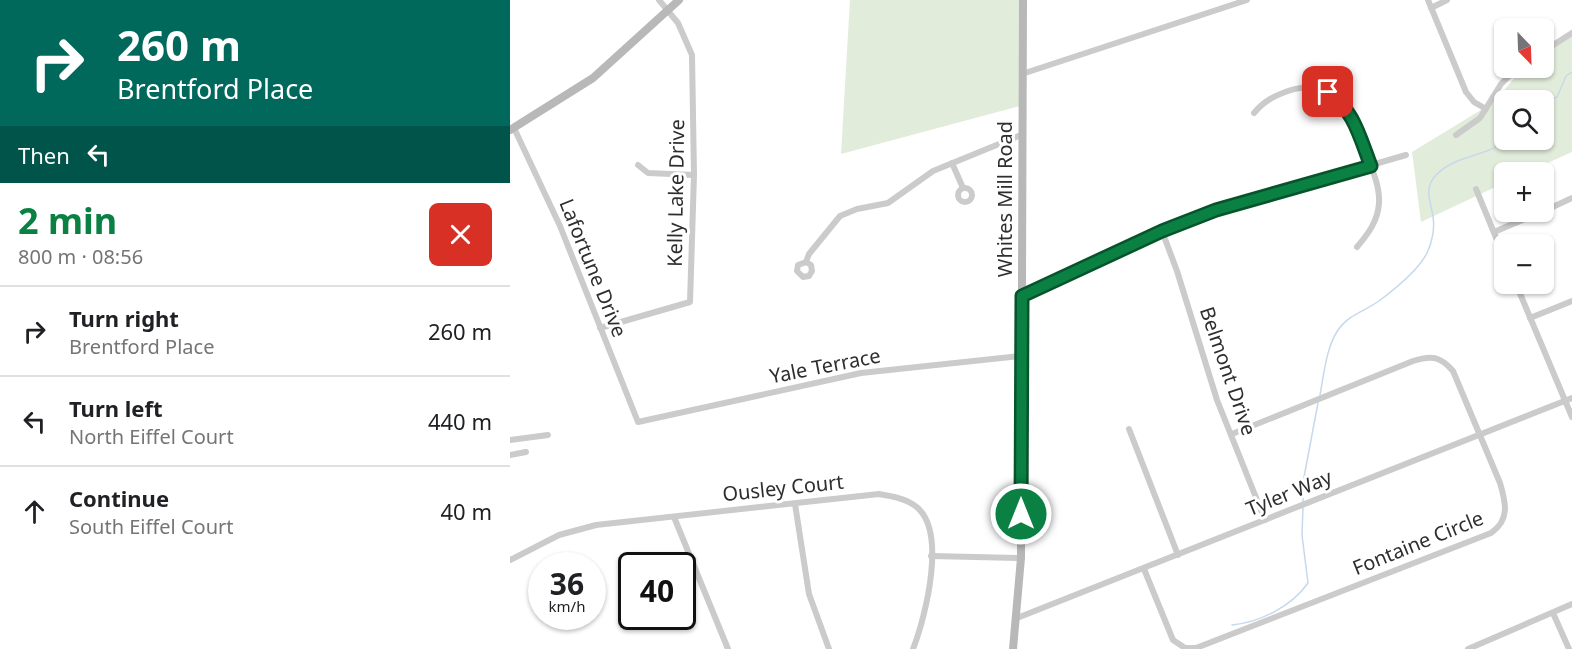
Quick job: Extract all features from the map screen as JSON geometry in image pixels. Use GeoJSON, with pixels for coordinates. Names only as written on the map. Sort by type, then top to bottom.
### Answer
{"type":"FeatureCollection","features":[{"type":"Feature","properties":{"kind":"street","name":"Kelly Lake Drive"},"geometry":{"type":"LineString","coordinates":[[600,328],[690,302],[694,175],[692,55],[685,35],[668,9],[659,0]]}},
{"type":"Feature","properties":{"kind":"street"},"geometry":{"type":"LineString","coordinates":[[512,129],[593,78],[679,0]]}},
{"type":"Feature","properties":{"kind":"street","name":"Whites Mill Road"},"geometry":{"type":"LineString","coordinates":[[1013,649],[1021,558],[1023,0]]}},
{"type":"Feature","properties":{"kind":"street"},"geometry":{"type":"LineString","coordinates":[[1022,74],[1247,0]]}},
{"type":"Feature","properties":{"kind":"street"},"geometry":{"type":"LineString","coordinates":[[1428,0],[1466,92],[1474,102],[1486,109]]}},
{"type":"Feature","properties":{"kind":"street"},"geometry":{"type":"LineString","coordinates":[[1431,8],[1448,0]]}},
{"type":"Feature","properties":{"kind":"street"},"geometry":{"type":"LineString","coordinates":[[1554,45],[1572,33]]}},
{"type":"Feature","properties":{"kind":"street"},"geometry":{"type":"LineString","coordinates":[[1456,135],[1473,124],[1507,78]]}},
{"type":"Feature","properties":{"kind":"street"},"geometry":{"type":"LineString","coordinates":[[1254,113],[1263,101],[1309,87],[1328,92],[1339,100],[1358,130],[1377,190],[1378,209],[1370,231],[1357,248]]}},
{"type":"Feature","properties":{"kind":"street","name":"Lafortune Drive"},"geometry":{"type":"LineString","coordinates":[[512,129],[560,226],[638,422]]}},
{"type":"Feature","properties":{"kind":"street"},"geometry":{"type":"LineString","coordinates":[[806,262],[809,254],[840,216],[857,209],[888,203],[933,171],[1021,135]]}},
{"type":"Feature","properties":{"kind":"street"},"geometry":{"type":"LineString","coordinates":[[1022,296],[1162,231],[1216,210],[1406,155]]}},
{"type":"Feature","properties":{"kind":"street"},"geometry":{"type":"LineString","coordinates":[[952,163],[963,188]]}},
{"type":"Feature","properties":{"kind":"street"},"geometry":{"type":"LineString","coordinates":[[638,165],[648,173],[694,175]]}},
{"type":"Feature","properties":{"kind":"street"},"geometry":{"type":"LineString","coordinates":[[1476,189],[1494,232],[1517,222]]}},
{"type":"Feature","properties":{"kind":"street"},"geometry":{"type":"LineString","coordinates":[[1554,206],[1572,198]]}},
{"type":"Feature","properties":{"kind":"street","name":"Belmont Drive"},"geometry":{"type":"LineString","coordinates":[[1162,231],[1177,271],[1217,400],[1265,520]]}},
{"type":"Feature","properties":{"kind":"street"},"geometry":{"type":"LineString","coordinates":[[1519,294],[1569,400],[1572,417]]}},
{"type":"Feature","properties":{"kind":"street"},"geometry":{"type":"LineString","coordinates":[[1530,318],[1572,301]]}},
{"type":"Feature","properties":{"kind":"street","name":"Yale Terrace"},"geometry":{"type":"LineString","coordinates":[[638,422],[861,373],[1020,356]]}},
{"type":"Feature","properties":{"kind":"street","name":"Fontaine Circle"},"geometry":{"type":"LineString","coordinates":[[1144,569],[1173,640],[1185,648],[1196,648],[1491,533],[1502,524],[1506,506],[1480,434],[1453,371],[1444,361],[1427,356],[1232,434]]}},
{"type":"Feature","properties":{"kind":"street","name":"Tyler Way"},"geometry":{"type":"LineString","coordinates":[[1017,618],[1569,400]]}},
{"type":"Feature","properties":{"kind":"street"},"geometry":{"type":"LineString","coordinates":[[1129,429],[1178,555]]}},
{"type":"Feature","properties":{"kind":"street"},"geometry":{"type":"LineString","coordinates":[[510,440],[548,435]]}},
{"type":"Feature","properties":{"kind":"street"},"geometry":{"type":"LineString","coordinates":[[510,455],[526,452]]}},
{"type":"Feature","properties":{"kind":"street","name":"Ousley Court"},"geometry":{"type":"LineString","coordinates":[[510,560],[574,530],[879,494],[898,498],[916,506],[930,532],[928,600],[914,649]]}},
{"type":"Feature","properties":{"kind":"street"},"geometry":{"type":"LineString","coordinates":[[795,504],[809,594],[829,649]]}},
{"type":"Feature","properties":{"kind":"street"},"geometry":{"type":"LineString","coordinates":[[674,517],[728,649]]}},
{"type":"Feature","properties":{"kind":"street"},"geometry":{"type":"LineString","coordinates":[[931,556],[1021,558]]}},
{"type":"Feature","properties":{"kind":"street"},"geometry":{"type":"LineString","coordinates":[[1468,649],[1572,604]]}},
{"type":"Feature","properties":{"kind":"street"},"geometry":{"type":"LineString","coordinates":[[1553,613],[1569,649]]}},
{"type":"Feature","properties":{"kind":"green space"},"geometry":{"type":"Polygon","coordinates":[[[850,0],[1025,0],[1024,105],[841,154],[850,0]]]}},
{"type":"Feature","properties":{"kind":"green space"},"geometry":{"type":"Polygon","coordinates":[[[1572,32],[1572,152],[1550,162],[1494,162],[1494,188],[1421,222],[1412,152],[1494,102],[1494,150],[1554,150],[1554,90],[1504,90],[1514,78],[1554,78],[1554,45],[1572,32]]]}},
{"type":"Feature","properties":{"kind":"waterway"},"geometry":{"type":"LineString","coordinates":[[1554,98],[1557,97],[1566,76],[1572,72]]}},
{"type":"Feature","properties":{"kind":"waterway"},"geometry":{"type":"LineString","coordinates":[[1320,395],[1328,353],[1338,330],[1347,321],[1399,285],[1412,273],[1427,253],[1433,231],[1429,195],[1432,180],[1452,163],[1494,148]]}},
{"type":"Feature","properties":{"kind":"waterway"},"geometry":{"type":"LineString","coordinates":[[1303,502],[1304,477],[1318,403]]}},
{"type":"Feature","properties":{"kind":"waterway"},"geometry":{"type":"LineString","coordinates":[[1232,625],[1253,621],[1274,612],[1293,599],[1308,583],[1302,535],[1303,507]]}},
{"type":"Feature","properties":{"kind":"route"},"geometry":{"type":"LineString","coordinates":[[1021,514],[1022,296],[1162,231],[1216,210],[1371,166],[1353,118],[1339,100],[1328,92]]}}]}
